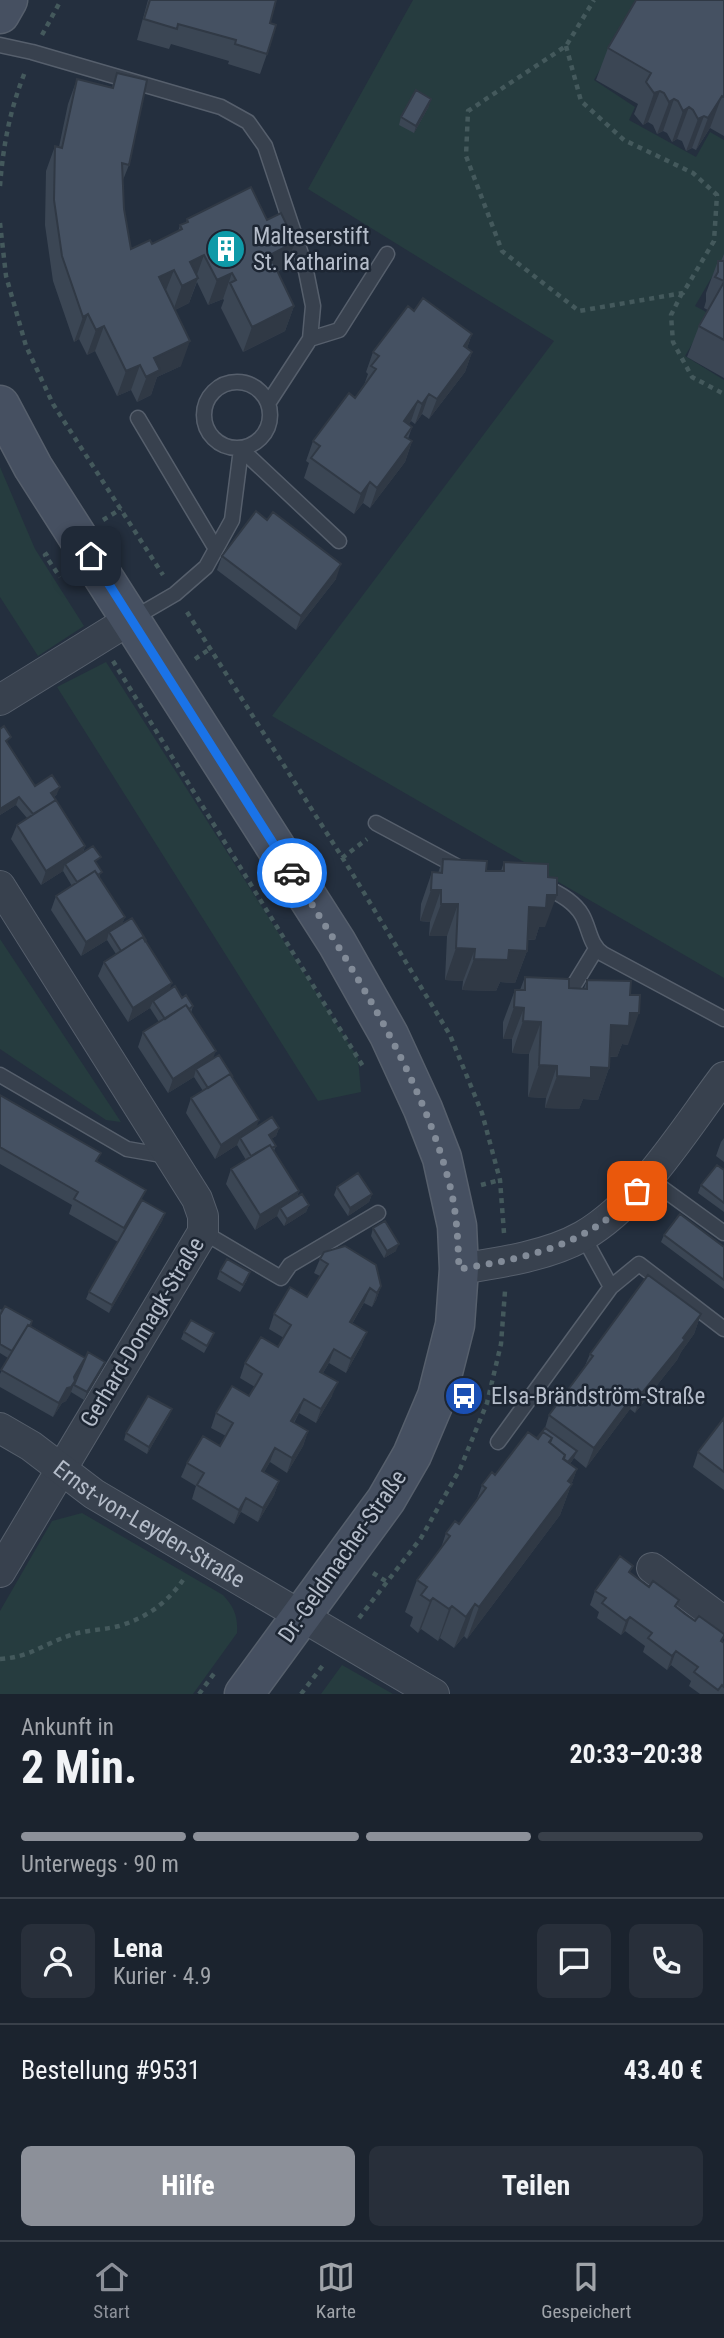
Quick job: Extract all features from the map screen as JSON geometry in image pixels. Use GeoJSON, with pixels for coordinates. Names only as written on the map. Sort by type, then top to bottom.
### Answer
{"type":"FeatureCollection","features":[{"type":"Feature","properties":{"kind":"street"},"geometry":{"type":"LineString","coordinates":[[0,14],[8,0]]}},
{"type":"Feature","properties":{"kind":"street","name":"Dr.-Geldmacher-Straße"},"geometry":{"type":"LineString","coordinates":[[0,405],[33,467],[77,536],[115,629],[337,943],[389,1035],[442,1158],[457,1226],[459,1269],[455,1325],[437,1396],[412,1455],[386,1500],[244,1694]]}},
{"type":"Feature","properties":{"kind":"street"},"geometry":{"type":"LineString","coordinates":[[0,699],[115,629]]}},
{"type":"Feature","properties":{"kind":"street","name":"Gerhard-Domagk-Straße"},"geometry":{"type":"LineString","coordinates":[[0,886],[197,1199],[203,1216],[203,1232],[0,1572]]}},
{"type":"Feature","properties":{"kind":"street"},"geometry":{"type":"LineString","coordinates":[[459,1269],[506,1262],[561,1246],[583,1236],[626,1204],[724,1077]]}},
{"type":"Feature","properties":{"kind":"street","name":"Ernst-von-Leyden-Straße"},"geometry":{"type":"LineString","coordinates":[[0,1428],[31,1446],[94,1494],[434,1694]]}},
{"type":"Feature","properties":{"kind":"street"},"geometry":{"type":"LineString","coordinates":[[652,1568],[724,1622]]}},
{"type":"Feature","properties":{"kind":"lane"},"geometry":{"type":"LineString","coordinates":[[0,45],[33,52],[221,107],[248,122],[265,146],[305,266],[313,306],[310,339],[269,402]]}},
{"type":"Feature","properties":{"kind":"lane"},"geometry":{"type":"LineString","coordinates":[[310,339],[339,330],[387,254]]}},
{"type":"Feature","properties":{"kind":"lane"},"geometry":{"type":"LineString","coordinates":[[241,449],[260,441],[271,423],[269,402],[255,386],[234,381],[215,390],[204,408],[206,429],[220,445],[241,449],[339,541]]}},
{"type":"Feature","properties":{"kind":"lane"},"geometry":{"type":"LineString","coordinates":[[138,418],[216,549]]}},
{"type":"Feature","properties":{"kind":"lane"},"geometry":{"type":"LineString","coordinates":[[115,629],[175,594],[206,567],[232,520],[241,449]]}},
{"type":"Feature","properties":{"kind":"lane"},"geometry":{"type":"LineString","coordinates":[[376,823],[467,872]]}},
{"type":"Feature","properties":{"kind":"lane"},"geometry":{"type":"LineString","coordinates":[[533,883],[566,898],[577,908],[596,949],[724,1019]]}},
{"type":"Feature","properties":{"kind":"lane"},"geometry":{"type":"LineString","coordinates":[[568,995],[596,949]]}},
{"type":"Feature","properties":{"kind":"lane"},"geometry":{"type":"LineString","coordinates":[[0,1075],[127,1149],[170,1156]]}},
{"type":"Feature","properties":{"kind":"lane"},"geometry":{"type":"LineString","coordinates":[[648,1178],[724,1233]]}},
{"type":"Feature","properties":{"kind":"lane"},"geometry":{"type":"LineString","coordinates":[[203,1232],[281,1278],[290,1265],[378,1213]]}},
{"type":"Feature","properties":{"kind":"lane"},"geometry":{"type":"LineString","coordinates":[[583,1236],[611,1287]]}},
{"type":"Feature","properties":{"kind":"lane"},"geometry":{"type":"LineString","coordinates":[[498,1442],[611,1287],[639,1264],[724,1329]]}},
{"type":"Feature","properties":{"kind":"path"},"geometry":{"type":"LineString","coordinates":[[0,186],[4,142],[17,90],[33,52],[61,0]]}},
{"type":"Feature","properties":{"kind":"path"},"geometry":{"type":"LineString","coordinates":[[594,0],[566,46],[468,111],[467,156],[502,251],[579,311],[683,293]]}},
{"type":"Feature","properties":{"kind":"path"},"geometry":{"type":"LineString","coordinates":[[566,46],[581,101],[624,140],[693,173],[717,195],[714,241],[671,315],[673,342],[692,377],[724,394]]}},
{"type":"Feature","properties":{"kind":"path"},"geometry":{"type":"LineString","coordinates":[[0,223],[6,276],[26,346],[53,404],[347,865],[450,1035]]}},
{"type":"Feature","properties":{"kind":"path"},"geometry":{"type":"LineString","coordinates":[[66,586],[46,555],[121,509]]}},
{"type":"Feature","properties":{"kind":"path"},"geometry":{"type":"LineString","coordinates":[[115,629],[369,1076]]}},
{"type":"Feature","properties":{"kind":"path"},"geometry":{"type":"LineString","coordinates":[[0,1660],[20,1658],[70,1635],[120,1625],[149,1614],[172,1597],[199,1557]]}},
{"type":"Feature","properties":{"kind":"path"},"geometry":{"type":"LineString","coordinates":[[301,1694],[342,1641]]}},
{"type":"Feature","properties":{"kind":"green space"},"geometry":{"type":"Polygon","coordinates":[[[413,0],[640,0],[594,80],[635,107],[629,120],[696,157],[710,132],[724,140],[724,256],[695,306],[710,314],[685,356],[724,380],[724,978],[272,716],[554,341],[308,189],[413,0]]]}},
{"type":"Feature","properties":{"kind":"green space"},"geometry":{"type":"Polygon","coordinates":[[[0,467],[35,549],[84,626],[38,656],[0,597],[0,467]]]}},
{"type":"Feature","properties":{"kind":"green space"},"geometry":{"type":"Polygon","coordinates":[[[106,662],[358,1058],[361,1092],[318,1101],[57,687],[106,662]]]}},
{"type":"Feature","properties":{"kind":"green space"},"geometry":{"type":"Polygon","coordinates":[[[0,939],[121,1122],[106,1120],[0,1049],[0,939]]]}},
{"type":"Feature","properties":{"kind":"green space"},"geometry":{"type":"Polygon","coordinates":[[[82,1513],[223,1595],[230,1604],[236,1617],[237,1633],[193,1694],[0,1694],[0,1611],[52,1521],[82,1513]]]}},
{"type":"Feature","properties":{"kind":"green space"},"geometry":{"type":"Polygon","coordinates":[[[342,1665],[393,1694],[321,1694],[342,1665]]]}},
{"type":"Feature","properties":{"kind":"building"},"geometry":{"type":"Polygon","coordinates":[[[150,0],[276,0],[270,23],[276,25],[267,54],[235,44],[236,40],[178,24],[177,29],[144,19],[150,0]]]}},
{"type":"Feature","properties":{"kind":"building"},"geometry":{"type":"Polygon","coordinates":[[[636,0],[724,0],[724,97],[722,96],[708,118],[704,116],[698,119],[689,107],[683,111],[678,101],[674,99],[669,102],[660,91],[654,93],[646,82],[651,73],[608,48],[636,0]]]}},
{"type":"Feature","properties":{"kind":"building","name":"Malteserstift St. Katharina"},"geometry":{"type":"Polygon","coordinates":[[[117,73],[147,80],[129,165],[122,163],[124,209],[131,249],[150,240],[152,244],[182,229],[180,225],[188,222],[187,219],[251,187],[267,220],[281,213],[295,242],[266,257],[270,264],[273,262],[294,306],[252,327],[230,283],[236,280],[232,273],[217,280],[204,255],[190,262],[198,278],[182,286],[174,270],[159,277],[190,341],[154,358],[160,370],[146,377],[140,365],[126,371],[104,326],[96,330],[88,314],[83,317],[62,256],[54,200],[55,146],[62,148],[77,79],[113,88],[117,73]]]}},
{"type":"Feature","properties":{"kind":"building"},"geometry":{"type":"Polygon","coordinates":[[[416,90],[431,99],[416,126],[401,117],[416,90]]]}},
{"type":"Feature","properties":{"kind":"building"},"geometry":{"type":"Polygon","coordinates":[[[718,261],[724,261],[724,281],[715,277],[718,261]]]}},
{"type":"Feature","properties":{"kind":"building"},"geometry":{"type":"Polygon","coordinates":[[[724,282],[724,340],[699,326],[724,282]]]}},
{"type":"Feature","properties":{"kind":"building"},"geometry":{"type":"Polygon","coordinates":[[[423,298],[472,334],[464,346],[472,352],[437,399],[429,394],[422,404],[418,401],[404,421],[412,427],[405,437],[412,441],[377,488],[370,482],[361,494],[311,458],[320,446],[313,441],[349,393],[355,398],[376,369],[371,366],[379,356],[373,352],[408,306],[414,311],[423,298]]]}},
{"type":"Feature","properties":{"kind":"building"},"geometry":{"type":"Polygon","coordinates":[[[256,511],[267,520],[273,512],[341,564],[301,616],[222,556],[256,511]]]}},
{"type":"Feature","properties":{"kind":"building"},"geometry":{"type":"Polygon","coordinates":[[[4,726],[11,737],[6,741],[35,786],[52,775],[60,787],[51,793],[56,800],[33,814],[19,797],[0,809],[0,729],[4,726]]]}},
{"type":"Feature","properties":{"kind":"building"},"geometry":{"type":"Polygon","coordinates":[[[56,800],[85,846],[46,871],[17,825],[56,800]]]}},
{"type":"Feature","properties":{"kind":"building"},"geometry":{"type":"Polygon","coordinates":[[[93,846],[101,857],[95,861],[102,872],[98,875],[95,871],[77,882],[65,864],[93,846]]]}},
{"type":"Feature","properties":{"kind":"building"},"geometry":{"type":"Polygon","coordinates":[[[443,859],[487,861],[486,871],[504,871],[504,862],[548,864],[548,877],[557,878],[557,895],[547,895],[546,908],[529,907],[527,951],[509,950],[508,960],[474,959],[475,949],[456,948],[458,904],[441,904],[441,890],[431,890],[432,872],[442,873],[443,859]]]}},
{"type":"Feature","properties":{"kind":"building"},"geometry":{"type":"Polygon","coordinates":[[[95,871],[125,917],[86,942],[56,896],[95,871]]]}},
{"type":"Feature","properties":{"kind":"building"},"geometry":{"type":"Polygon","coordinates":[[[132,918],[146,940],[143,937],[121,951],[109,932],[132,918]]]}},
{"type":"Feature","properties":{"kind":"building"},"geometry":{"type":"Polygon","coordinates":[[[143,937],[172,983],[133,1008],[104,962],[143,937]]]}},
{"type":"Feature","properties":{"kind":"building"},"geometry":{"type":"Polygon","coordinates":[[[525,977],[569,979],[569,988],[587,989],[587,980],[631,981],[630,995],[640,995],[639,1013],[630,1013],[629,1026],[611,1025],[609,1068],[591,1067],[591,1078],[557,1076],[557,1066],[539,1065],[541,1022],[523,1021],[524,1008],[514,1007],[515,990],[525,990],[525,977]]]}},
{"type":"Feature","properties":{"kind":"building"},"geometry":{"type":"Polygon","coordinates":[[[175,986],[182,998],[186,995],[193,1006],[189,1009],[186,1005],[165,1019],[153,1001],[175,986]]]}},
{"type":"Feature","properties":{"kind":"building"},"geometry":{"type":"Polygon","coordinates":[[[186,1005],[216,1051],[173,1079],[143,1032],[186,1005]]]}},
{"type":"Feature","properties":{"kind":"building"},"geometry":{"type":"Polygon","coordinates":[[[219,1055],[233,1077],[230,1074],[208,1088],[196,1069],[219,1055]]]}},
{"type":"Feature","properties":{"kind":"building"},"geometry":{"type":"Polygon","coordinates":[[[230,1074],[259,1120],[221,1145],[191,1098],[230,1074]]]}},
{"type":"Feature","properties":{"kind":"building"},"geometry":{"type":"Polygon","coordinates":[[[0,1095],[101,1153],[96,1161],[146,1190],[124,1228],[74,1199],[78,1192],[0,1147],[0,1095]]]}},
{"type":"Feature","properties":{"kind":"building"},"geometry":{"type":"Polygon","coordinates":[[[272,1117],[279,1128],[269,1135],[276,1146],[272,1148],[270,1145],[251,1156],[240,1138],[272,1117]]]}},
{"type":"Feature","properties":{"kind":"building"},"geometry":{"type":"Polygon","coordinates":[[[270,1145],[299,1191],[260,1215],[231,1169],[270,1145]]]}},
{"type":"Feature","properties":{"kind":"building"},"geometry":{"type":"Polygon","coordinates":[[[717,1165],[724,1170],[724,1203],[701,1185],[717,1165]]]}},
{"type":"Feature","properties":{"kind":"building"},"geometry":{"type":"Polygon","coordinates":[[[358,1173],[372,1194],[350,1208],[337,1187],[358,1173]]]}},
{"type":"Feature","properties":{"kind":"building"},"geometry":{"type":"Polygon","coordinates":[[[302,1194],[309,1205],[287,1219],[280,1208],[302,1194]]]}},
{"type":"Feature","properties":{"kind":"building"},"geometry":{"type":"Polygon","coordinates":[[[142,1200],[165,1213],[112,1305],[89,1292],[142,1200]]]}},
{"type":"Feature","properties":{"kind":"building"},"geometry":{"type":"Polygon","coordinates":[[[680,1214],[724,1247],[724,1280],[664,1235],[680,1214]]]}},
{"type":"Feature","properties":{"kind":"building"},"geometry":{"type":"Polygon","coordinates":[[[385,1221],[399,1244],[387,1251],[373,1228],[385,1221]]]}},
{"type":"Feature","properties":{"kind":"building"},"geometry":{"type":"Polygon","coordinates":[[[345,1246],[376,1265],[381,1286],[377,1293],[370,1288],[350,1322],[367,1332],[351,1359],[334,1349],[320,1372],[338,1382],[321,1409],[304,1399],[291,1421],[308,1431],[292,1458],[275,1448],[262,1471],[279,1481],[263,1508],[246,1498],[239,1510],[197,1485],[204,1473],[187,1463],[203,1436],[220,1446],[233,1423],[216,1413],[232,1386],[249,1396],[257,1383],[262,1374],[245,1363],[261,1337],[278,1347],[291,1325],[274,1314],[290,1287],[307,1297],[328,1264],[320,1259],[324,1252],[345,1246]]]}},
{"type":"Feature","properties":{"kind":"building"},"geometry":{"type":"Polygon","coordinates":[[[227,1259],[250,1272],[243,1285],[220,1271],[227,1259]]]}},
{"type":"Feature","properties":{"kind":"building"},"geometry":{"type":"Polygon","coordinates":[[[648,1275],[701,1314],[683,1338],[685,1340],[642,1393],[638,1389],[594,1448],[549,1415],[648,1275]]]}},
{"type":"Feature","properties":{"kind":"building"},"geometry":{"type":"Polygon","coordinates":[[[5,1306],[32,1321],[12,1351],[0,1344],[0,1315],[5,1306]]]}},
{"type":"Feature","properties":{"kind":"building"},"geometry":{"type":"Polygon","coordinates":[[[191,1320],[214,1333],[207,1346],[184,1332],[191,1320]]]}},
{"type":"Feature","properties":{"kind":"building"},"geometry":{"type":"Polygon","coordinates":[[[28,1325],[85,1358],[74,1377],[75,1381],[67,1388],[59,1403],[1,1370],[28,1325]]]}},
{"type":"Feature","properties":{"kind":"building"},"geometry":{"type":"Polygon","coordinates":[[[88,1352],[105,1362],[87,1392],[74,1385],[88,1352]]]}},
{"type":"Feature","properties":{"kind":"building"},"geometry":{"type":"Polygon","coordinates":[[[148,1396],[172,1409],[149,1447],[126,1433],[148,1396]]]}},
{"type":"Feature","properties":{"kind":"building"},"geometry":{"type":"Polygon","coordinates":[[[724,1418],[724,1472],[698,1452],[724,1418]]]}},
{"type":"Feature","properties":{"kind":"building"},"geometry":{"type":"Polygon","coordinates":[[[545,1428],[577,1451],[568,1462],[564,1459],[565,1455],[550,1443],[552,1438],[543,1432],[537,1438],[545,1428]]]}},
{"type":"Feature","properties":{"kind":"building"},"geometry":{"type":"Polygon","coordinates":[[[528,1432],[538,1439],[543,1432],[552,1438],[549,1442],[565,1455],[563,1459],[577,1469],[568,1481],[572,1484],[479,1607],[475,1604],[466,1617],[452,1606],[449,1609],[433,1598],[430,1601],[421,1595],[427,1587],[417,1580],[450,1536],[446,1533],[455,1521],[459,1524],[486,1488],[482,1485],[492,1472],[495,1475],[528,1432]]]}},
{"type":"Feature","properties":{"kind":"building"},"geometry":{"type":"Polygon","coordinates":[[[620,1556],[633,1566],[629,1572],[649,1587],[653,1581],[679,1600],[675,1606],[685,1614],[695,1621],[699,1616],[724,1634],[721,1641],[724,1643],[724,1687],[722,1685],[718,1690],[694,1672],[698,1667],[676,1651],[672,1656],[648,1638],[652,1633],[630,1617],[626,1621],[602,1603],[606,1598],[595,1591],[620,1556]]]}},
{"type":"Feature","properties":{"kind":"way so far"},"geometry":{"type":"LineString","coordinates":[[292,873],[337,943],[389,1035],[423,1109],[442,1158],[451,1192],[457,1226],[459,1269],[506,1262],[561,1246],[583,1236],[626,1204],[637,1191]]}},
{"type":"Feature","properties":{"kind":"place","name":"Malteserstift St. Katharina"},"geometry":{"type":"Point","coordinates":[226,249]}},
{"type":"Feature","properties":{"kind":"place","name":"Elsa-Brändström-Straße"},"geometry":{"type":"Point","coordinates":[464,1396]}},
{"type":"Feature","properties":{"kind":"route"},"geometry":{"type":"LineString","coordinates":[[91,556],[292,873]]}}]}
